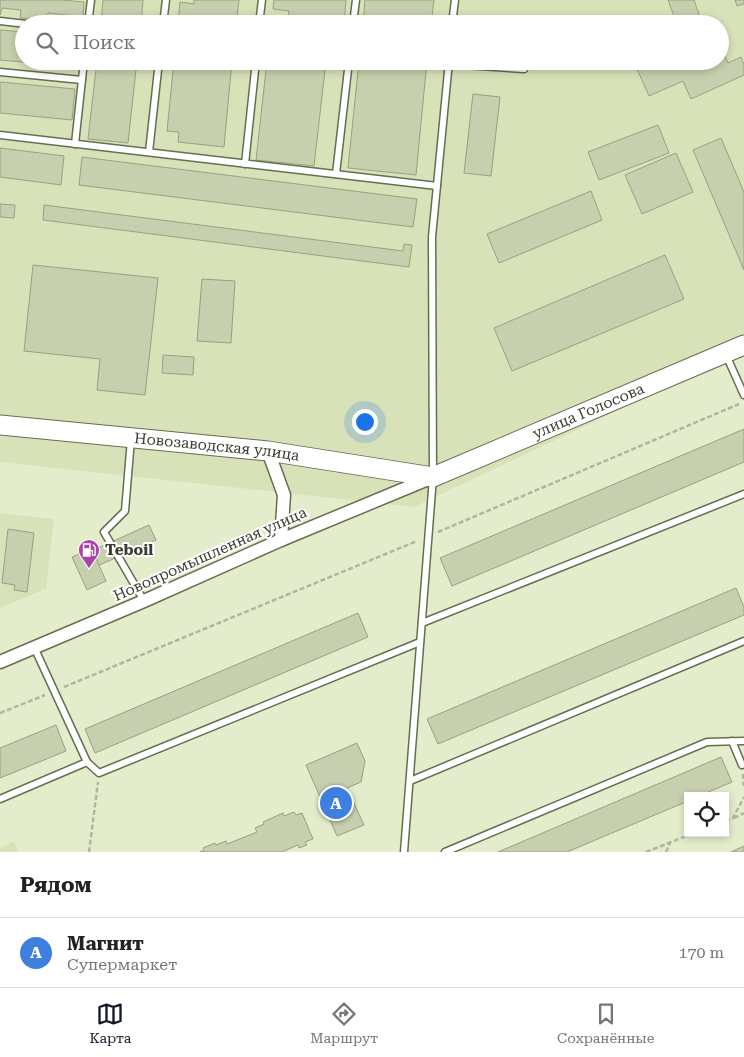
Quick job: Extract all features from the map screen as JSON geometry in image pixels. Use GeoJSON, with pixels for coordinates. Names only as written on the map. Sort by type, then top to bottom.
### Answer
{"type":"FeatureCollection","features":[{"type":"Feature","properties":{"kind":"main road","name":"улица Голосова"},"geometry":{"type":"LineString","coordinates":[[433,477],[744,345]]}},
{"type":"Feature","properties":{"kind":"main road","name":"Новозаводская улица"},"geometry":{"type":"LineString","coordinates":[[0,425],[268,451],[433,477]]}},
{"type":"Feature","properties":{"kind":"street"},"geometry":{"type":"LineString","coordinates":[[268,451],[284,494],[281,540]]}},
{"type":"Feature","properties":{"kind":"street","name":"Новопромышленная улица"},"geometry":{"type":"LineString","coordinates":[[0,662],[281,540],[433,477]]}},
{"type":"Feature","properties":{"kind":"lane"},"geometry":{"type":"LineString","coordinates":[[89,15],[91,0]]}},
{"type":"Feature","properties":{"kind":"lane"},"geometry":{"type":"LineString","coordinates":[[164,15],[166,0]]}},
{"type":"Feature","properties":{"kind":"lane"},"geometry":{"type":"LineString","coordinates":[[260,15],[262,0]]}},
{"type":"Feature","properties":{"kind":"lane"},"geometry":{"type":"LineString","coordinates":[[354,15],[356,0]]}},
{"type":"Feature","properties":{"kind":"lane"},"geometry":{"type":"LineString","coordinates":[[453,15],[455,0]]}},
{"type":"Feature","properties":{"kind":"lane"},"geometry":{"type":"LineString","coordinates":[[0,21],[15,23]]}},
{"type":"Feature","properties":{"kind":"lane"},"geometry":{"type":"LineString","coordinates":[[75,144],[83,70]]}},
{"type":"Feature","properties":{"kind":"lane"},"geometry":{"type":"LineString","coordinates":[[149,152],[158,70]]}},
{"type":"Feature","properties":{"kind":"lane"},"geometry":{"type":"LineString","coordinates":[[245,164],[255,70]]}},
{"type":"Feature","properties":{"kind":"lane"},"geometry":{"type":"LineString","coordinates":[[336,174],[348,70]]}},
{"type":"Feature","properties":{"kind":"lane"},"geometry":{"type":"LineString","coordinates":[[404,852],[433,477],[432,237],[447,70]]}},
{"type":"Feature","properties":{"kind":"lane"},"geometry":{"type":"LineString","coordinates":[[0,72],[82,80]]}},
{"type":"Feature","properties":{"kind":"lane"},"geometry":{"type":"LineString","coordinates":[[0,135],[437,186]]}},
{"type":"Feature","properties":{"kind":"lane"},"geometry":{"type":"LineString","coordinates":[[725,353],[744,395]]}},
{"type":"Feature","properties":{"kind":"lane"},"geometry":{"type":"LineString","coordinates":[[132,439],[125,511],[104,532],[144,601]]}},
{"type":"Feature","properties":{"kind":"lane"},"geometry":{"type":"LineString","coordinates":[[422,623],[744,494]]}},
{"type":"Feature","properties":{"kind":"lane"},"geometry":{"type":"LineString","coordinates":[[34,647],[87,762],[99,773],[420,642]]}},
{"type":"Feature","properties":{"kind":"lane"},"geometry":{"type":"LineString","coordinates":[[410,781],[744,642]]}},
{"type":"Feature","properties":{"kind":"lane"},"geometry":{"type":"LineString","coordinates":[[732,741],[742,765]]}},
{"type":"Feature","properties":{"kind":"lane"},"geometry":{"type":"LineString","coordinates":[[445,852],[707,742],[744,741]]}},
{"type":"Feature","properties":{"kind":"lane"},"geometry":{"type":"LineString","coordinates":[[0,799],[87,762]]}},
{"type":"Feature","properties":{"kind":"path"},"geometry":{"type":"LineString","coordinates":[[0,713],[429,536],[744,401]]}},
{"type":"Feature","properties":{"kind":"path"},"geometry":{"type":"LineString","coordinates":[[89,852],[99,773]]}},
{"type":"Feature","properties":{"kind":"path"},"geometry":{"type":"LineString","coordinates":[[733,818],[744,797]]}},
{"type":"Feature","properties":{"kind":"path"},"geometry":{"type":"LineString","coordinates":[[729,820],[744,813]]}},
{"type":"Feature","properties":{"kind":"path"},"geometry":{"type":"LineString","coordinates":[[646,852],[684,837]]}},
{"type":"Feature","properties":{"kind":"path"},"geometry":{"type":"LineString","coordinates":[[666,852],[670,842]]}},
{"type":"Feature","properties":{"kind":"shaded area"},"geometry":{"type":"Polygon","coordinates":[[[0,0],[744,0],[744,351],[414,507],[0,462],[0,0]]]}},
{"type":"Feature","properties":{"kind":"shaded area"},"geometry":{"type":"Polygon","coordinates":[[[0,513],[54,519],[46,589],[0,608],[0,513]]]}},
{"type":"Feature","properties":{"kind":"shaded area"},"geometry":{"type":"Polygon","coordinates":[[[14,841],[18,852],[0,852],[0,848],[14,841]]]}},
{"type":"Feature","properties":{"kind":"building"},"geometry":{"type":"Polygon","coordinates":[[[0,0],[84,2],[83,15],[48,13],[48,15],[20,15],[21,10],[2,8],[0,15],[0,0]]]}},
{"type":"Feature","properties":{"kind":"building"},"geometry":{"type":"Polygon","coordinates":[[[103,0],[143,0],[142,15],[102,15],[103,0]]]}},
{"type":"Feature","properties":{"kind":"building"},"geometry":{"type":"Polygon","coordinates":[[[194,0],[239,0],[237,15],[179,15],[180,2],[194,4],[194,0]]]}},
{"type":"Feature","properties":{"kind":"building"},"geometry":{"type":"Polygon","coordinates":[[[274,0],[346,0],[345,15],[288,15],[289,11],[273,9],[274,0]]]}},
{"type":"Feature","properties":{"kind":"building"},"geometry":{"type":"Polygon","coordinates":[[[365,0],[434,0],[432,15],[364,15],[365,0]]]}},
{"type":"Feature","properties":{"kind":"building"},"geometry":{"type":"Polygon","coordinates":[[[668,0],[694,0],[699,15],[674,15],[668,0]]]}},
{"type":"Feature","properties":{"kind":"building"},"geometry":{"type":"Polygon","coordinates":[[[735,0],[744,0],[744,4],[737,6],[735,0]]]}},
{"type":"Feature","properties":{"kind":"building"},"geometry":{"type":"Polygon","coordinates":[[[0,30],[15,31],[15,61],[0,60],[0,30]]]}},
{"type":"Feature","properties":{"kind":"building"},"geometry":{"type":"Polygon","coordinates":[[[741,57],[744,65],[744,75],[691,99],[683,81],[649,96],[637,70],[729,70],[729,63],[741,57]]]}},
{"type":"Feature","properties":{"kind":"building"},"geometry":{"type":"Polygon","coordinates":[[[96,70],[136,70],[128,143],[88,139],[96,70]]]}},
{"type":"Feature","properties":{"kind":"building"},"geometry":{"type":"Polygon","coordinates":[[[173,70],[231,70],[224,147],[178,142],[179,132],[167,131],[173,70]]]}},
{"type":"Feature","properties":{"kind":"building"},"geometry":{"type":"Polygon","coordinates":[[[266,70],[325,70],[314,166],[256,160],[266,70]]]}},
{"type":"Feature","properties":{"kind":"building"},"geometry":{"type":"Polygon","coordinates":[[[358,70],[426,70],[416,175],[348,168],[358,70]]]}},
{"type":"Feature","properties":{"kind":"building"},"geometry":{"type":"Polygon","coordinates":[[[0,82],[75,89],[72,120],[0,113],[0,82]]]}},
{"type":"Feature","properties":{"kind":"building"},"geometry":{"type":"Polygon","coordinates":[[[473,94],[500,97],[491,176],[464,173],[473,94]]]}},
{"type":"Feature","properties":{"kind":"building"},"geometry":{"type":"Polygon","coordinates":[[[658,125],[669,153],[599,180],[588,152],[658,125]]]}},
{"type":"Feature","properties":{"kind":"building"},"geometry":{"type":"Polygon","coordinates":[[[721,138],[744,192],[744,270],[693,150],[721,138]]]}},
{"type":"Feature","properties":{"kind":"building"},"geometry":{"type":"Polygon","coordinates":[[[0,148],[64,156],[61,185],[0,177],[0,148]]]}},
{"type":"Feature","properties":{"kind":"building"},"geometry":{"type":"Polygon","coordinates":[[[676,153],[693,192],[642,214],[625,175],[676,153]]]}},
{"type":"Feature","properties":{"kind":"building"},"geometry":{"type":"Polygon","coordinates":[[[82,157],[417,199],[413,227],[79,185],[82,157]]]}},
{"type":"Feature","properties":{"kind":"building"},"geometry":{"type":"Polygon","coordinates":[[[591,191],[602,220],[499,263],[487,234],[591,191]]]}},
{"type":"Feature","properties":{"kind":"building"},"geometry":{"type":"Polygon","coordinates":[[[0,204],[15,205],[14,218],[0,217],[0,204]]]}},
{"type":"Feature","properties":{"kind":"building"},"geometry":{"type":"Polygon","coordinates":[[[44,205],[403,251],[404,244],[412,245],[409,267],[43,220],[44,205]]]}},
{"type":"Feature","properties":{"kind":"building"},"geometry":{"type":"Polygon","coordinates":[[[665,255],[684,299],[512,371],[494,328],[665,255]]]}},
{"type":"Feature","properties":{"kind":"building"},"geometry":{"type":"Polygon","coordinates":[[[33,265],[158,278],[145,395],[97,390],[100,359],[24,351],[33,265]]]}},
{"type":"Feature","properties":{"kind":"building"},"geometry":{"type":"Polygon","coordinates":[[[202,279],[235,281],[231,343],[197,341],[202,279]]]}},
{"type":"Feature","properties":{"kind":"building"},"geometry":{"type":"Polygon","coordinates":[[[163,355],[194,357],[193,375],[162,373],[163,355]]]}},
{"type":"Feature","properties":{"kind":"building"},"geometry":{"type":"Polygon","coordinates":[[[744,429],[744,462],[452,586],[440,558],[744,429]]]}},
{"type":"Feature","properties":{"kind":"building"},"geometry":{"type":"Polygon","coordinates":[[[149,525],[156,540],[95,567],[89,552],[149,525]]]}},
{"type":"Feature","properties":{"kind":"building"},"geometry":{"type":"Polygon","coordinates":[[[8,529],[34,533],[27,592],[14,590],[15,585],[2,583],[8,529]]]}},
{"type":"Feature","properties":{"kind":"building","name":"Teboil"},"geometry":{"type":"Polygon","coordinates":[[[92,549],[106,581],[87,590],[72,557],[92,549]]]}},
{"type":"Feature","properties":{"kind":"building"},"geometry":{"type":"Polygon","coordinates":[[[736,588],[744,607],[744,615],[438,744],[427,719],[736,588]]]}},
{"type":"Feature","properties":{"kind":"building"},"geometry":{"type":"Polygon","coordinates":[[[358,613],[368,637],[95,753],[85,729],[358,613]]]}},
{"type":"Feature","properties":{"kind":"building"},"geometry":{"type":"Polygon","coordinates":[[[56,725],[66,751],[0,778],[0,748],[56,725]]]}},
{"type":"Feature","properties":{"kind":"building"},"geometry":{"type":"Polygon","coordinates":[[[357,743],[365,761],[361,782],[347,788],[364,825],[337,836],[306,765],[357,743]]]}},
{"type":"Feature","properties":{"kind":"building"},"geometry":{"type":"Polygon","coordinates":[[[721,757],[732,782],[708,792],[684,792],[684,803],[567,852],[498,852],[721,757]]]}},
{"type":"Feature","properties":{"kind":"building"},"geometry":{"type":"Polygon","coordinates":[[[294,812],[296,815],[302,813],[313,839],[305,842],[307,845],[299,848],[298,845],[282,852],[200,852],[204,850],[203,848],[215,843],[216,845],[226,841],[227,844],[257,832],[255,828],[264,824],[263,822],[283,813],[284,816],[294,812]]]}},
{"type":"Feature","properties":{"kind":"building"},"geometry":{"type":"Polygon","coordinates":[[[744,846],[744,852],[731,852],[744,846]]]}},
{"type":"Feature","properties":{"kind":"place","name":"Teboil"},"geometry":{"type":"Point","coordinates":[89,569]}},
{"type":"Feature","properties":{"kind":"place","name":"Магнит"},"geometry":{"type":"Point","coordinates":[336,803]}}]}
